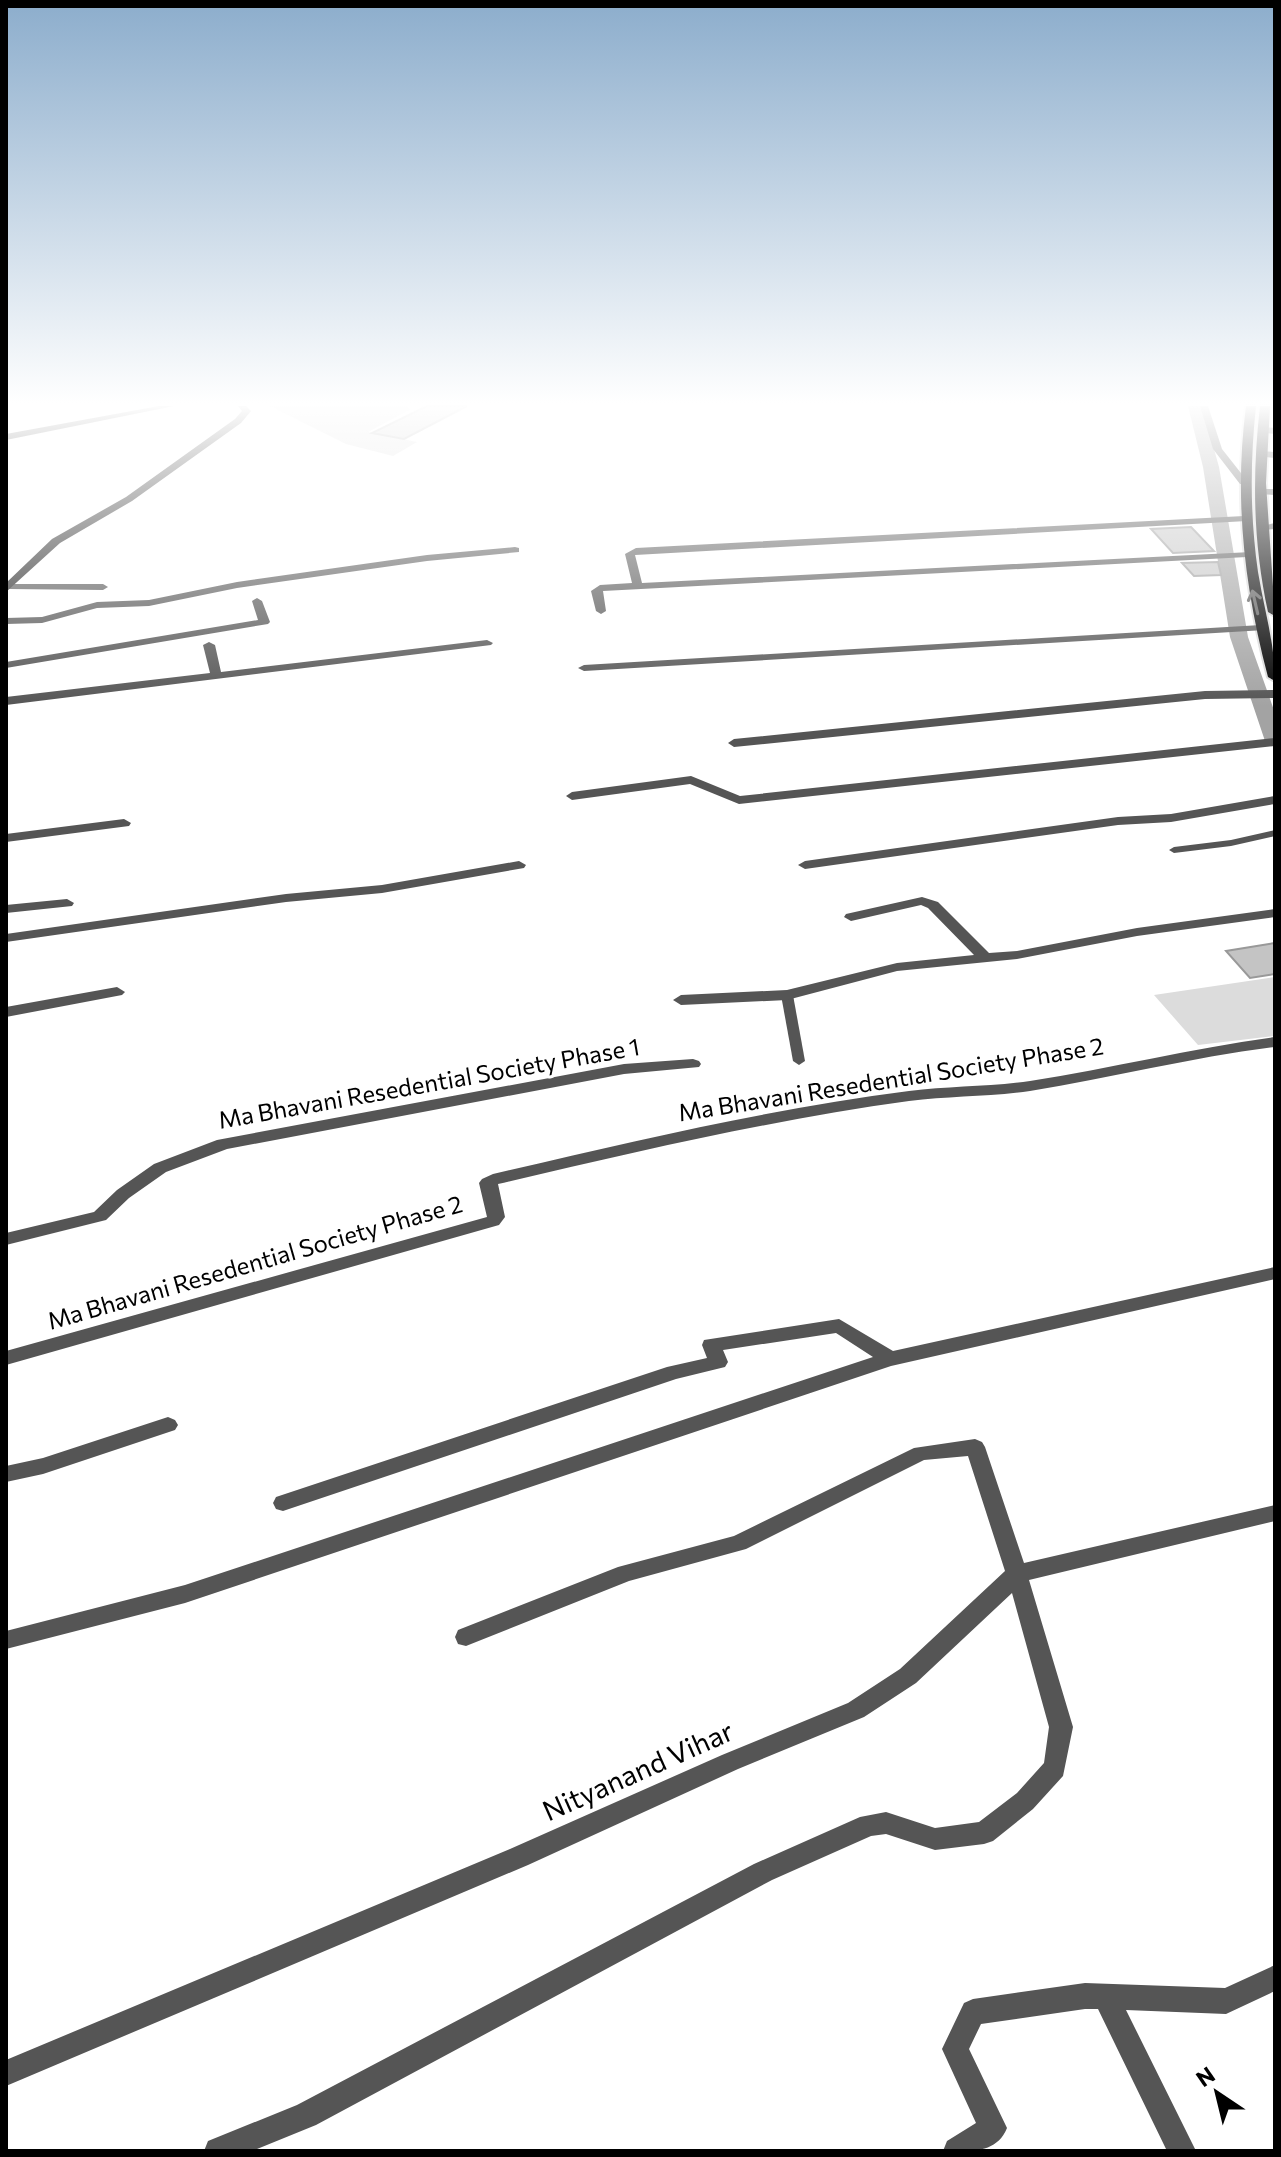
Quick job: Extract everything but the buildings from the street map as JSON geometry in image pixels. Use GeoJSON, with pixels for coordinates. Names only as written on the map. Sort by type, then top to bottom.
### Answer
{"type":"FeatureCollection","features":[{"type":"Feature","properties":{"kind":"main road"},"geometry":{"type":"LineString","coordinates":[[1244,507],[1247,554],[1261,628],[1275,677]]}},
{"type":"Feature","properties":{"kind":"main road"},"geometry":{"type":"LineString","coordinates":[[1263,507],[1268,527],[1275,612]]}},
{"type":"Feature","properties":{"kind":"street"},"geometry":{"type":"LineString","coordinates":[[7,588],[56,541],[116,507]]}},
{"type":"Feature","properties":{"kind":"street"},"geometry":{"type":"LineString","coordinates":[[638,586],[631,552],[1244,519]]}},
{"type":"Feature","properties":{"kind":"street"},"geometry":{"type":"LineString","coordinates":[[6,621],[42,620],[97,605],[149,603],[237,585],[411,560],[515,550]]}},
{"type":"Feature","properties":{"kind":"street"},"geometry":{"type":"LineString","coordinates":[[601,611],[596,589],[1247,554]]}},
{"type":"Feature","properties":{"kind":"street"},"geometry":{"type":"LineString","coordinates":[[7,588],[103,587]]}},
{"type":"Feature","properties":{"kind":"street"},"geometry":{"type":"LineString","coordinates":[[6,665],[264,622],[257,601]]}},
{"type":"Feature","properties":{"kind":"street"},"geometry":{"type":"LineString","coordinates":[[584,668],[1261,628]]}},
{"type":"Feature","properties":{"kind":"street"},"geometry":{"type":"LineString","coordinates":[[6,701],[487,643]]}},
{"type":"Feature","properties":{"kind":"street"},"geometry":{"type":"LineString","coordinates":[[209,645],[217,677]]}},
{"type":"Feature","properties":{"kind":"street"},"geometry":{"type":"LineString","coordinates":[[734,743],[1265,694]]}},
{"type":"Feature","properties":{"kind":"street"},"geometry":{"type":"LineString","coordinates":[[572,796],[691,780],[739,800],[1039,770],[1272,742]]}},
{"type":"Feature","properties":{"kind":"street"},"geometry":{"type":"LineString","coordinates":[[805,865],[1118,821],[1171,818],[1275,800]]}},
{"type":"Feature","properties":{"kind":"street"},"geometry":{"type":"LineString","coordinates":[[6,838],[124,823]]}},
{"type":"Feature","properties":{"kind":"street"},"geometry":{"type":"LineString","coordinates":[[6,938],[286,898],[382,889],[519,865]]}},
{"type":"Feature","properties":{"kind":"street"},"geometry":{"type":"LineString","coordinates":[[851,917],[922,901],[933,905],[985,958]]}},
{"type":"Feature","properties":{"kind":"street"},"geometry":{"type":"LineString","coordinates":[[6,909],[67,903]]}},
{"type":"Feature","properties":{"kind":"street"},"geometry":{"type":"LineString","coordinates":[[681,1000],[787,995],[897,967],[985,958],[1275,913]]}},
{"type":"Feature","properties":{"kind":"street"},"geometry":{"type":"LineString","coordinates":[[6,1012],[117,992]]}},
{"type":"Feature","properties":{"kind":"street","name":"Ma Bhavani Resedential Society Phase 2"},"geometry":{"type":"LineString","coordinates":[[6,1358],[493,1221],[496,1217],[488,1183],[493,1180],[608,1152],[853,1105],[914,1096],[1000,1090],[1228,1047],[1275,1042]]}},
{"type":"Feature","properties":{"kind":"street","name":"Ma Bhavani Resedential Society Phase 1"},"geometry":{"type":"LineString","coordinates":[[6,1239],[100,1216],[123,1194],[160,1168],[223,1144],[624,1069],[693,1064]]}},
{"type":"Feature","properties":{"kind":"street"},"geometry":{"type":"LineString","coordinates":[[6,1640],[185,1594],[890,1359],[1275,1273]]}},
{"type":"Feature","properties":{"kind":"street"},"geometry":{"type":"LineString","coordinates":[[283,1503],[674,1372],[718,1362],[711,1345],[839,1326],[890,1359]]}},
{"type":"Feature","properties":{"kind":"street"},"geometry":{"type":"LineString","coordinates":[[6,1474],[43,1466],[168,1425]]}},
{"type":"Feature","properties":{"kind":"street"},"geometry":{"type":"LineString","coordinates":[[218,2151],[306,2115],[763,1872],[869,1825],[886,1823],[935,1839],[984,1833],[1025,1801],[1055,1768],[1061,1727],[1017,1574],[975,1447],[921,1453],[739,1543],[626,1573],[466,1637]]}},
{"type":"Feature","properties":{"kind":"street","name":"Nityanand Vihar"},"geometry":{"type":"LineString","coordinates":[[6,2073],[519,1857],[730,1762],[856,1710],[908,1676],[1017,1574],[1275,1513]]}},
{"type":"Feature","properties":{"kind":"street"},"geometry":{"type":"LineString","coordinates":[[957,2151],[993,2128],[955,2049],[973,2012],[1085,1996],[1226,2001],[1275,1978]]}},
{"type":"Feature","properties":{"kind":"street"},"geometry":{"type":"LineString","coordinates":[[1105,1996],[1182,2151]]}},
{"type":"Feature","properties":{"kind":"lane"},"geometry":{"type":"LineString","coordinates":[[1174,850],[1231,843],[1275,833]]}},
{"type":"Feature","properties":{"kind":"lane"},"geometry":{"type":"LineString","coordinates":[[787,995],[799,1061]]}},
{"type":"Feature","properties":{"kind":"shaded area"},"geometry":{"type":"Polygon","coordinates":[[[1275,977],[1275,1036],[1198,1045],[1154,995],[1275,977]]]}},
{"type":"Feature","properties":{"kind":"waterway"},"geometry":{"type":"LineString","coordinates":[[1218,507],[1239,637],[1275,741]]}}]}
